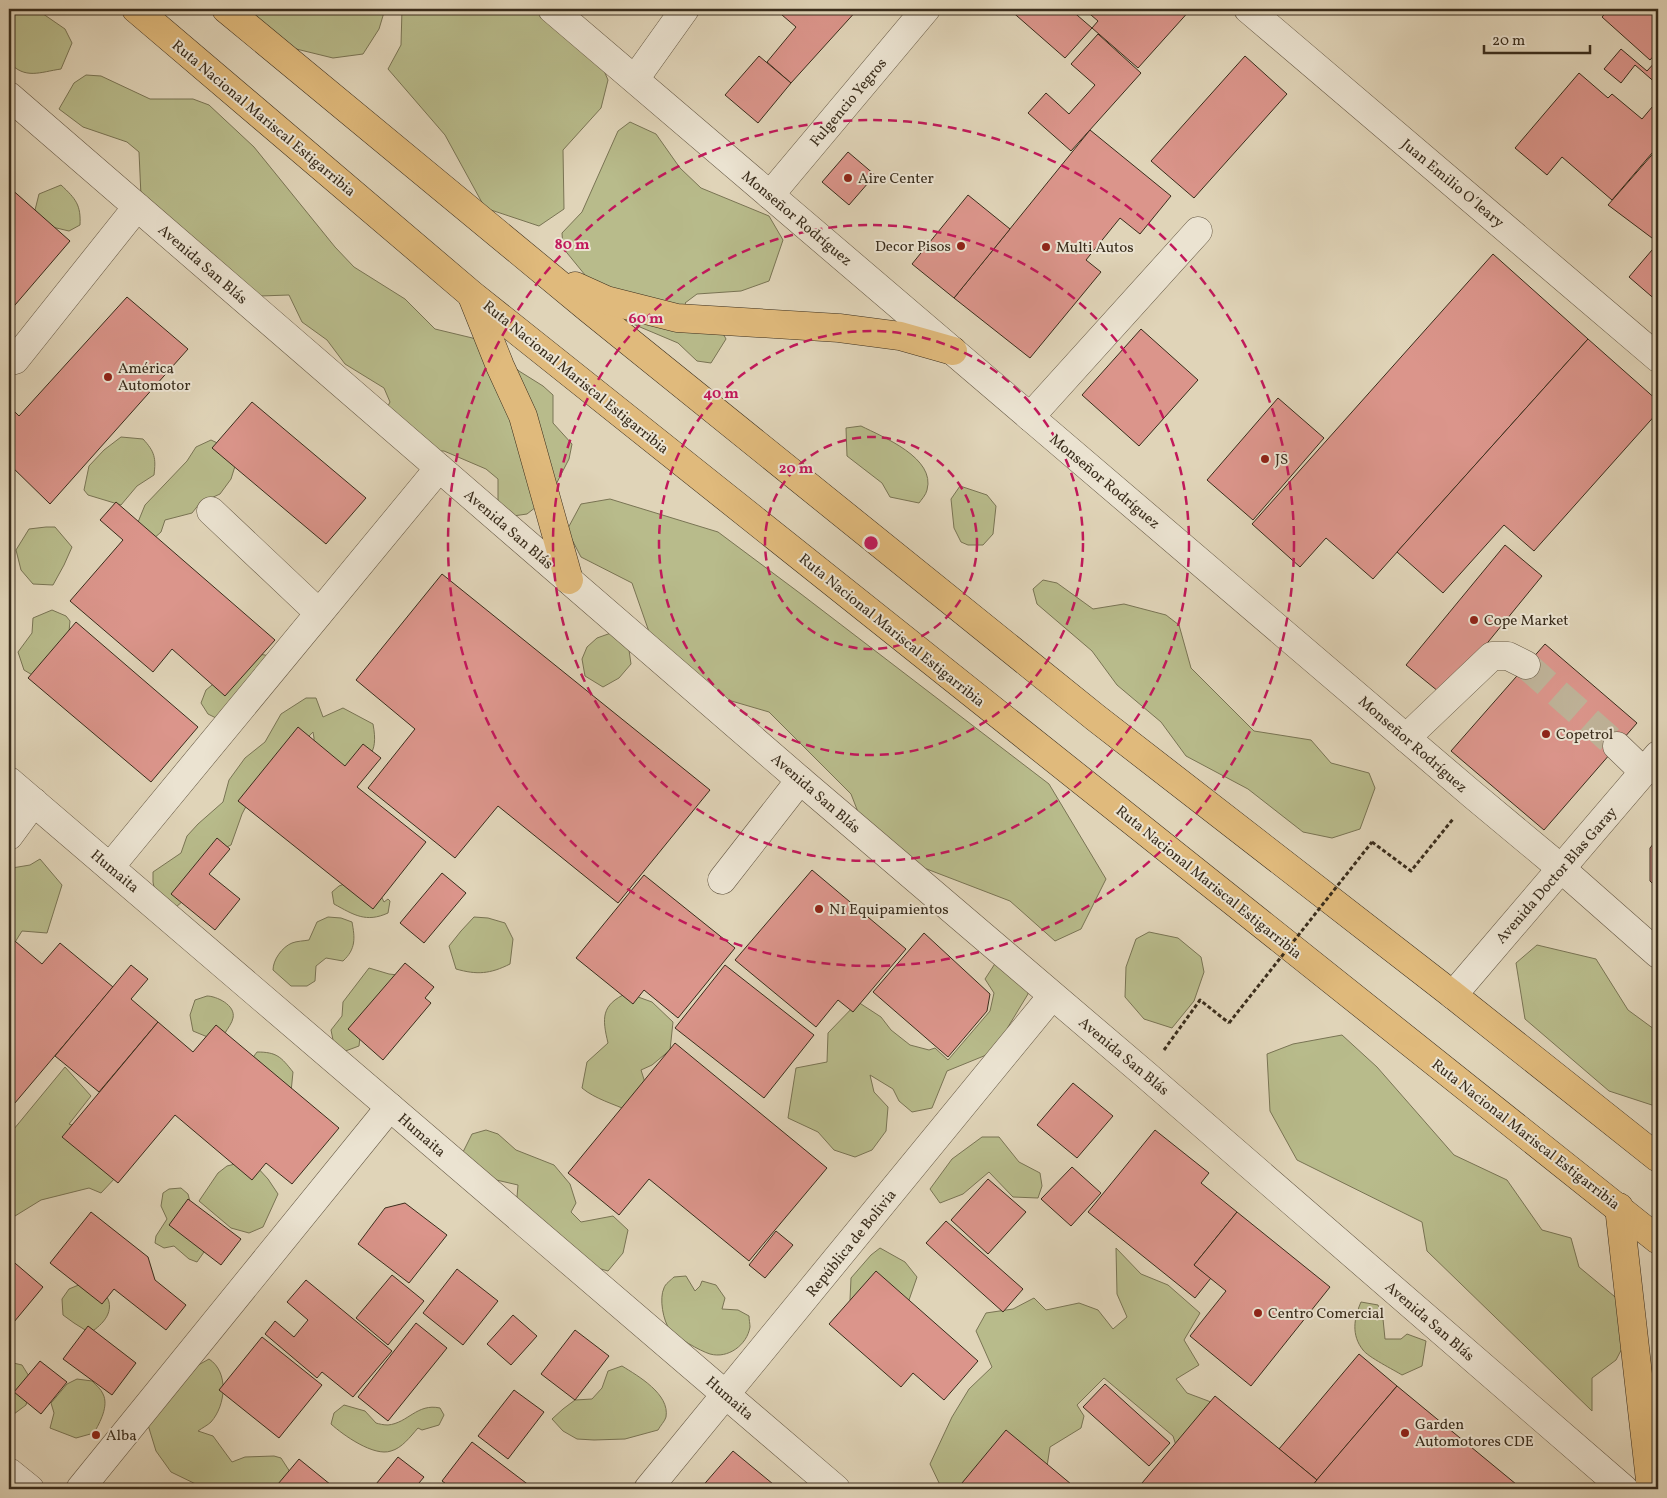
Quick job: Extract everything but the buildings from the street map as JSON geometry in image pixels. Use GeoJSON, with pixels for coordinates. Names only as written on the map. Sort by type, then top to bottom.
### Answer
{"type":"FeatureCollection","features":[{"type":"Feature","properties":{"kind":"highway","name":"Ruta Nacional Mariscal Estigarribia"},"geometry":{"type":"LineString","coordinates":[[136,9],[471,294],[1619,1207],[1658,1240]]}},
{"type":"Feature","properties":{"kind":"highway"},"geometry":{"type":"LineString","coordinates":[[226,9],[545,274],[1082,706],[1453,995],[1658,1158]]}},
{"type":"Feature","properties":{"kind":"highway"},"geometry":{"type":"LineString","coordinates":[[545,274],[606,300],[677,318],[839,328],[900,336],[952,351]]}},
{"type":"Feature","properties":{"kind":"highway"},"geometry":{"type":"LineString","coordinates":[[471,294],[500,366],[523,416],[569,580]]}},
{"type":"Feature","properties":{"kind":"highway"},"geometry":{"type":"LineString","coordinates":[[1619,1207],[1651,1489]]}},
{"type":"Feature","properties":{"kind":"street","name":"Monseñor Rodríguez"},"geometry":{"type":"LineString","coordinates":[[552,9],[1561,869],[1658,954]]}},
{"type":"Feature","properties":{"kind":"street"},"geometry":{"type":"LineString","coordinates":[[635,80],[685,9]]}},
{"type":"Feature","properties":{"kind":"street","name":"Fulgencio Yegros"},"geometry":{"type":"LineString","coordinates":[[770,195],[926,9]]}},
{"type":"Feature","properties":{"kind":"street","name":"Juan Emilio O´leary"},"geometry":{"type":"LineString","coordinates":[[1248,9],[1658,358]]}},
{"type":"Feature","properties":{"kind":"street","name":"Avenida San Blás"},"geometry":{"type":"LineString","coordinates":[[9,96],[1624,1489]]}},
{"type":"Feature","properties":{"kind":"street"},"geometry":{"type":"LineString","coordinates":[[15,360],[137,207]]}},
{"type":"Feature","properties":{"kind":"street"},"geometry":{"type":"LineString","coordinates":[[1030,417],[1198,231]]}},
{"type":"Feature","properties":{"kind":"street"},"geometry":{"type":"LineString","coordinates":[[110,867],[439,468]]}},
{"type":"Feature","properties":{"kind":"street"},"geometry":{"type":"LineString","coordinates":[[211,512],[319,613]]}},
{"type":"Feature","properties":{"kind":"street"},"geometry":{"type":"LineString","coordinates":[[1406,738],[1492,656],[1508,656],[1526,665]]}},
{"type":"Feature","properties":{"kind":"street"},"geometry":{"type":"LineString","coordinates":[[1617,746],[1651,764]]}},
{"type":"Feature","properties":{"kind":"street","name":"Avenida Doctor Blas Garay"},"geometry":{"type":"LineString","coordinates":[[1453,995],[1651,764]]}},
{"type":"Feature","properties":{"kind":"street","name":"Humaita"},"geometry":{"type":"LineString","coordinates":[[9,780],[836,1489]]}},
{"type":"Feature","properties":{"kind":"street"},"geometry":{"type":"LineString","coordinates":[[722,880],[800,780]]}},
{"type":"Feature","properties":{"kind":"street"},"geometry":{"type":"LineString","coordinates":[[9,836],[34,802]]}},
{"type":"Feature","properties":{"kind":"street","name":"República de Bolivia"},"geometry":{"type":"LineString","coordinates":[[648,1489],[1052,996]]}},
{"type":"Feature","properties":{"kind":"street"},"geometry":{"type":"LineString","coordinates":[[80,1489],[390,1107]]}},
{"type":"Feature","properties":{"kind":"street"},"geometry":{"type":"LineString","coordinates":[[9,1472],[30,1489]]}},
{"type":"Feature","properties":{"kind":"path"},"geometry":{"type":"LineString","coordinates":[[1146,1075],[1200,1000],[1229,1023],[1372,842],[1411,871],[1473,795]]}},
{"type":"Feature","properties":{"kind":"green space"},"geometry":{"type":"Polygon","coordinates":[[[9,9],[36,9],[65,29],[72,43],[61,69],[40,73],[27,73],[15,68],[9,62],[9,9]]]}},
{"type":"Feature","properties":{"kind":"green space"},"geometry":{"type":"Polygon","coordinates":[[[234,9],[385,9],[379,29],[363,54],[333,58],[280,45],[234,9]]]}},
{"type":"Feature","properties":{"kind":"green space"},"geometry":{"type":"Polygon","coordinates":[[[402,9],[546,9],[596,52],[608,80],[601,108],[563,150],[564,209],[539,226],[485,208],[445,135],[388,69],[401,45],[402,9]]]}},
{"type":"Feature","properties":{"kind":"green space"},"geometry":{"type":"Polygon","coordinates":[[[86,75],[101,76],[150,99],[193,99],[209,105],[254,147],[335,247],[354,267],[405,299],[435,329],[489,342],[519,371],[543,386],[553,395],[553,423],[572,444],[569,459],[550,496],[527,514],[513,516],[498,508],[498,479],[486,469],[444,451],[414,451],[377,427],[390,402],[384,388],[345,364],[327,340],[302,322],[289,295],[260,296],[141,196],[139,152],[127,142],[83,127],[59,109],[74,83],[86,75]]]}},
{"type":"Feature","properties":{"kind":"green space"},"geometry":{"type":"Polygon","coordinates":[[[630,122],[656,134],[680,168],[701,188],[769,216],[783,240],[769,281],[741,291],[697,294],[685,303],[694,314],[719,326],[726,339],[711,363],[697,361],[678,343],[621,319],[563,248],[562,233],[582,212],[618,131],[630,122]]]}},
{"type":"Feature","properties":{"kind":"green space"},"geometry":{"type":"Polygon","coordinates":[[[61,185],[74,199],[80,212],[80,225],[69,231],[48,226],[35,210],[39,194],[61,185]]]}},
{"type":"Feature","properties":{"kind":"green space"},"geometry":{"type":"Polygon","coordinates":[[[861,426],[906,450],[924,468],[928,479],[927,490],[919,503],[890,497],[882,483],[847,456],[846,428],[861,426]]]}},
{"type":"Feature","properties":{"kind":"green space"},"geometry":{"type":"Polygon","coordinates":[[[121,437],[143,439],[154,456],[155,464],[154,475],[137,486],[121,505],[88,495],[84,490],[89,466],[104,450],[121,437]]]}},
{"type":"Feature","properties":{"kind":"green space"},"geometry":{"type":"Polygon","coordinates":[[[211,440],[228,448],[236,463],[231,479],[220,494],[200,503],[192,513],[165,520],[161,532],[151,541],[134,532],[145,505],[187,461],[196,447],[211,440]]]}},
{"type":"Feature","properties":{"kind":"green space"},"geometry":{"type":"Polygon","coordinates":[[[960,486],[987,495],[996,506],[993,534],[983,545],[968,545],[961,542],[954,528],[951,499],[960,486]]]}},
{"type":"Feature","properties":{"kind":"green space"},"geometry":{"type":"Polygon","coordinates":[[[610,499],[718,532],[1049,784],[1106,879],[1081,929],[1055,941],[1010,901],[872,848],[851,794],[769,712],[687,688],[662,669],[632,583],[581,557],[567,530],[581,504],[610,499]]]}},
{"type":"Feature","properties":{"kind":"green space"},"geometry":{"type":"Polygon","coordinates":[[[55,527],[72,547],[53,585],[33,584],[21,570],[16,550],[29,529],[55,527]]]}},
{"type":"Feature","properties":{"kind":"green space"},"geometry":{"type":"Polygon","coordinates":[[[1043,580],[1057,583],[1093,609],[1124,604],[1166,615],[1179,625],[1191,668],[1254,731],[1311,740],[1331,763],[1369,773],[1375,788],[1360,829],[1332,838],[1303,832],[1248,789],[1186,756],[1161,722],[1117,685],[1092,651],[1037,604],[1033,589],[1043,580]]]}},
{"type":"Feature","properties":{"kind":"green space"},"geometry":{"type":"Polygon","coordinates":[[[52,610],[66,616],[70,621],[68,642],[39,679],[24,670],[18,652],[32,633],[33,618],[52,610]]]}},
{"type":"Feature","properties":{"kind":"green space"},"geometry":{"type":"Polygon","coordinates":[[[611,633],[629,650],[631,664],[619,678],[603,687],[585,676],[582,659],[587,647],[597,638],[611,633]]]}},
{"type":"Feature","properties":{"kind":"green space"},"geometry":{"type":"Polygon","coordinates":[[[251,653],[275,659],[222,721],[208,714],[201,703],[206,690],[251,653]]]}},
{"type":"Feature","properties":{"kind":"green space"},"geometry":{"type":"Polygon","coordinates":[[[306,698],[316,698],[323,717],[343,708],[373,724],[374,743],[373,750],[369,756],[359,764],[342,772],[314,754],[313,732],[252,795],[242,814],[231,845],[218,851],[190,895],[176,907],[156,897],[153,872],[181,853],[187,836],[223,802],[229,780],[245,758],[265,742],[281,714],[306,698]]]}},
{"type":"Feature","properties":{"kind":"green space"},"geometry":{"type":"Polygon","coordinates":[[[40,859],[62,885],[47,933],[22,931],[12,947],[9,946],[9,872],[12,868],[30,865],[40,859]]]}},
{"type":"Feature","properties":{"kind":"green space"},"geometry":{"type":"Polygon","coordinates":[[[352,881],[379,892],[384,902],[388,899],[390,901],[388,913],[373,917],[360,916],[334,904],[332,892],[339,886],[352,881]]]}},
{"type":"Feature","properties":{"kind":"green space"},"geometry":{"type":"Polygon","coordinates":[[[328,917],[341,918],[352,922],[354,943],[350,952],[343,961],[326,958],[316,966],[315,981],[307,986],[291,986],[273,970],[276,958],[288,945],[309,940],[317,922],[328,917]]]}},
{"type":"Feature","properties":{"kind":"green space"},"geometry":{"type":"Polygon","coordinates":[[[474,917],[488,918],[505,923],[513,939],[510,964],[496,970],[483,972],[456,969],[449,946],[474,917]]]}},
{"type":"Feature","properties":{"kind":"green space"},"geometry":{"type":"Polygon","coordinates":[[[1149,932],[1178,938],[1201,957],[1204,972],[1194,1001],[1172,1028],[1144,1019],[1125,997],[1126,967],[1136,939],[1149,932]]]}},
{"type":"Feature","properties":{"kind":"green space"},"geometry":{"type":"Polygon","coordinates":[[[1537,945],[1596,959],[1628,1010],[1658,1032],[1658,1107],[1609,1091],[1525,1019],[1516,963],[1537,945]]]}},
{"type":"Feature","properties":{"kind":"green space"},"geometry":{"type":"Polygon","coordinates":[[[998,959],[1028,965],[1028,994],[1008,1027],[1001,1049],[947,1071],[932,1108],[912,1112],[899,1101],[893,1089],[870,1075],[874,1092],[888,1107],[886,1131],[872,1150],[855,1157],[834,1150],[818,1132],[788,1118],[796,1068],[827,1062],[828,1033],[858,1002],[881,1017],[891,1030],[910,1045],[929,1050],[935,1048],[948,1060],[990,1011],[994,993],[985,979],[998,959]]]}},
{"type":"Feature","properties":{"kind":"green space"},"geometry":{"type":"Polygon","coordinates":[[[369,968],[398,975],[361,1028],[359,1046],[340,1053],[334,1045],[331,1030],[342,1016],[343,1002],[369,968]]]}},
{"type":"Feature","properties":{"kind":"green space"},"geometry":{"type":"Polygon","coordinates":[[[627,993],[652,1002],[673,1022],[670,1050],[652,1065],[641,1070],[647,1089],[629,1111],[599,1098],[582,1088],[587,1062],[608,1043],[605,1019],[608,1008],[612,1002],[627,993]]]}},
{"type":"Feature","properties":{"kind":"green space"},"geometry":{"type":"Polygon","coordinates":[[[207,996],[225,1002],[233,1013],[232,1022],[225,1033],[210,1038],[193,1031],[190,1015],[195,1000],[207,996]]]}},
{"type":"Feature","properties":{"kind":"green space"},"geometry":{"type":"Polygon","coordinates":[[[1342,1035],[1377,1067],[1454,1155],[1507,1180],[1542,1230],[1571,1238],[1579,1267],[1626,1306],[1629,1335],[1616,1360],[1592,1378],[1592,1411],[1427,1251],[1422,1222],[1297,1160],[1270,1111],[1267,1054],[1293,1044],[1342,1035]]]}},
{"type":"Feature","properties":{"kind":"green space"},"geometry":{"type":"Polygon","coordinates":[[[257,1052],[274,1054],[289,1067],[293,1072],[291,1092],[251,1060],[257,1052]]]}},
{"type":"Feature","properties":{"kind":"green space"},"geometry":{"type":"Polygon","coordinates":[[[65,1067],[91,1096],[69,1124],[105,1137],[116,1177],[101,1193],[89,1188],[41,1200],[9,1218],[9,1135],[65,1067]]]}},
{"type":"Feature","properties":{"kind":"green space"},"geometry":{"type":"Polygon","coordinates":[[[486,1130],[498,1134],[516,1150],[554,1165],[570,1184],[576,1203],[571,1212],[581,1222],[613,1216],[628,1230],[623,1253],[608,1271],[587,1265],[525,1222],[517,1197],[518,1185],[492,1179],[462,1154],[472,1134],[486,1130]]]}},
{"type":"Feature","properties":{"kind":"green space"},"geometry":{"type":"Polygon","coordinates":[[[982,1137],[999,1137],[1019,1162],[1040,1173],[1042,1186],[1038,1198],[1013,1197],[989,1172],[963,1194],[940,1203],[930,1189],[952,1159],[982,1137]]]}},
{"type":"Feature","properties":{"kind":"green space"},"geometry":{"type":"Polygon","coordinates":[[[243,1162],[256,1166],[278,1194],[263,1227],[249,1233],[231,1228],[199,1201],[218,1173],[227,1166],[243,1162]]]}},
{"type":"Feature","properties":{"kind":"green space"},"geometry":{"type":"Polygon","coordinates":[[[181,1188],[188,1194],[203,1242],[204,1252],[197,1262],[189,1259],[174,1246],[164,1248],[155,1243],[156,1236],[167,1219],[161,1206],[163,1193],[169,1189],[181,1188]]]}},
{"type":"Feature","properties":{"kind":"green space"},"geometry":{"type":"Polygon","coordinates":[[[880,1248],[905,1262],[917,1277],[909,1300],[850,1300],[851,1278],[871,1255],[880,1248]]]}},
{"type":"Feature","properties":{"kind":"green space"},"geometry":{"type":"Polygon","coordinates":[[[1116,1248],[1141,1274],[1168,1285],[1200,1313],[1184,1340],[1199,1365],[1176,1379],[1187,1393],[1219,1405],[1179,1455],[1173,1436],[1104,1378],[1077,1405],[1084,1416],[1081,1428],[1050,1447],[1045,1479],[1034,1489],[942,1489],[930,1464],[952,1417],[969,1389],[992,1367],[976,1331],[986,1313],[1013,1309],[1034,1298],[1046,1310],[1079,1303],[1098,1310],[1113,1329],[1127,1317],[1117,1294],[1116,1248]]]}},
{"type":"Feature","properties":{"kind":"green space"},"geometry":{"type":"Polygon","coordinates":[[[686,1276],[695,1291],[702,1281],[716,1285],[725,1298],[722,1309],[738,1310],[749,1316],[750,1327],[748,1334],[736,1349],[723,1354],[710,1354],[688,1344],[670,1330],[662,1309],[663,1292],[666,1285],[674,1277],[686,1276]]]}},
{"type":"Feature","properties":{"kind":"green space"},"geometry":{"type":"Polygon","coordinates":[[[81,1284],[103,1291],[109,1302],[107,1316],[90,1333],[63,1315],[62,1299],[69,1289],[81,1284]]]}},
{"type":"Feature","properties":{"kind":"green space"},"geometry":{"type":"Polygon","coordinates":[[[1361,1302],[1378,1305],[1383,1319],[1385,1339],[1401,1339],[1407,1334],[1426,1341],[1422,1366],[1402,1375],[1375,1360],[1363,1350],[1355,1332],[1355,1320],[1361,1302]]]}},
{"type":"Feature","properties":{"kind":"green space"},"geometry":{"type":"Polygon","coordinates":[[[209,1359],[220,1372],[223,1389],[222,1398],[220,1407],[211,1422],[198,1431],[213,1436],[232,1462],[245,1457],[274,1456],[281,1458],[292,1475],[296,1489],[206,1489],[171,1472],[156,1451],[148,1425],[186,1372],[209,1359]]]}},
{"type":"Feature","properties":{"kind":"green space"},"geometry":{"type":"Polygon","coordinates":[[[9,1362],[22,1365],[32,1381],[26,1405],[9,1416],[9,1362]]]}},
{"type":"Feature","properties":{"kind":"green space"},"geometry":{"type":"Polygon","coordinates":[[[622,1366],[651,1387],[663,1401],[666,1417],[658,1430],[625,1439],[577,1439],[563,1431],[552,1419],[575,1400],[592,1399],[602,1388],[608,1371],[622,1366]]]}},
{"type":"Feature","properties":{"kind":"green space"},"geometry":{"type":"Polygon","coordinates":[[[77,1379],[92,1381],[102,1392],[105,1404],[103,1414],[94,1433],[76,1438],[50,1428],[54,1413],[51,1403],[67,1384],[77,1379]]]}},
{"type":"Feature","properties":{"kind":"green space"},"geometry":{"type":"Polygon","coordinates":[[[344,1405],[365,1411],[376,1423],[385,1425],[401,1421],[425,1408],[440,1408],[444,1415],[439,1425],[422,1430],[418,1428],[399,1447],[384,1452],[359,1444],[331,1424],[334,1413],[344,1405]]]}},
{"type":"Feature","properties":{"kind":"tunnel"},"geometry":{"type":"LineString","coordinates":[[1526,665],[1617,746]]}},
{"type":"Feature","properties":{"kind":"place","name":"Aire Center"},"geometry":{"type":"Point","coordinates":[848,178]}},
{"type":"Feature","properties":{"kind":"place","name":"Decor Pisos"},"geometry":{"type":"Point","coordinates":[961,246]}},
{"type":"Feature","properties":{"kind":"place","name":"Multi Autos"},"geometry":{"type":"Point","coordinates":[1046,247]}},
{"type":"Feature","properties":{"kind":"place","name":"América Automotor"},"geometry":{"type":"Point","coordinates":[108,377]}},
{"type":"Feature","properties":{"kind":"place","name":"JS"},"geometry":{"type":"Point","coordinates":[1265,459]}},
{"type":"Feature","properties":{"kind":"place","name":"Cope Market"},"geometry":{"type":"Point","coordinates":[1474,620]}},
{"type":"Feature","properties":{"kind":"place","name":"Copetrol"},"geometry":{"type":"Point","coordinates":[1546,734]}},
{"type":"Feature","properties":{"kind":"place","name":"N1 Equipamientos"},"geometry":{"type":"Point","coordinates":[819,909]}},
{"type":"Feature","properties":{"kind":"place","name":"Centro Comercial"},"geometry":{"type":"Point","coordinates":[1258,1313]}},
{"type":"Feature","properties":{"kind":"place","name":"Garden Automotores CDE"},"geometry":{"type":"Point","coordinates":[1405,1433]}},
{"type":"Feature","properties":{"kind":"place","name":"Alba"},"geometry":{"type":"Point","coordinates":[96,1435]}}]}
